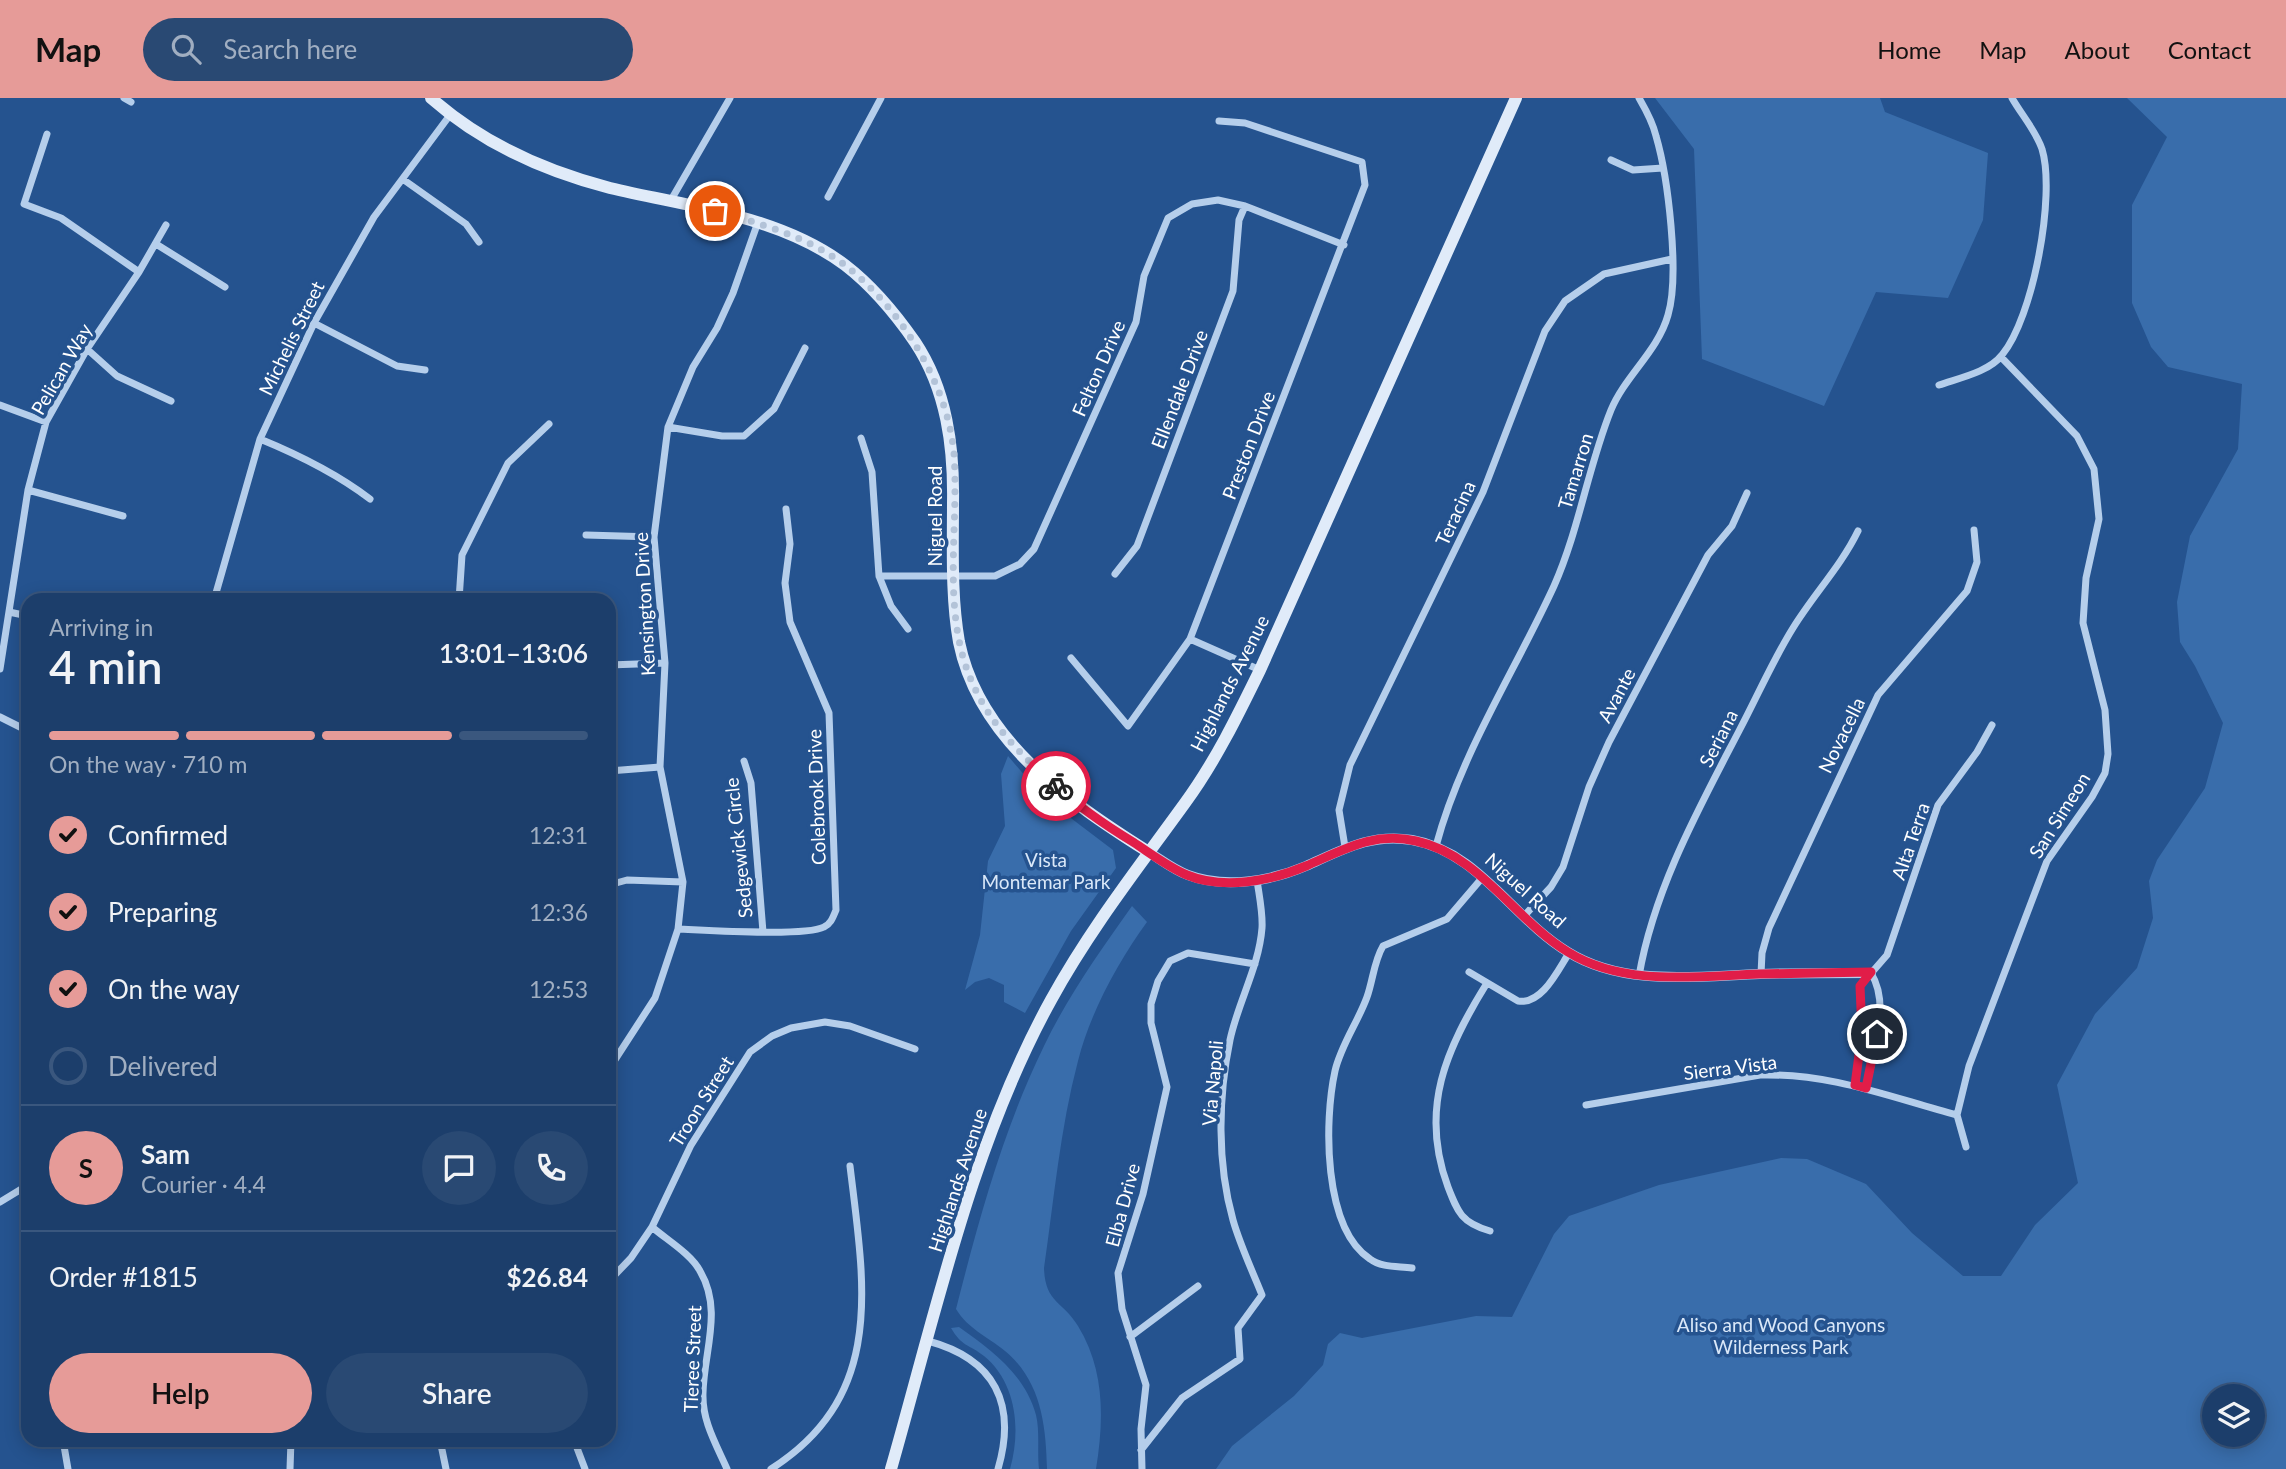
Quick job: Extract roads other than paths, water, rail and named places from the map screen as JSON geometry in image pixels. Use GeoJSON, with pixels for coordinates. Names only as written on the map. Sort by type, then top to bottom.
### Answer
{"type":"FeatureCollection","features":[{"type":"Feature","properties":{"kind":"main road","name":"Niguel Road"},"geometry":{"type":"LineString","coordinates":[[431,98],[450,115],[497,146],[543,167],[610,188],[758,222],[804,242],[846,266],[895,317],[917,344],[946,414],[954,453],[953,577],[959,642],[982,703],[1012,747],[1087,814],[1147,851]]}},
{"type":"Feature","properties":{"kind":"main road","name":"Highlands Avenue"},"geometry":{"type":"LineString","coordinates":[[891,1469],[978,1168],[1011,1078],[1093,927],[1186,802],[1224,743],[1260,670],[1516,98]]}},
{"type":"Feature","properties":{"kind":"street"},"geometry":{"type":"LineString","coordinates":[[671,200],[730,98]]}},
{"type":"Feature","properties":{"kind":"street"},"geometry":{"type":"LineString","coordinates":[[828,197],[881,98]]}},
{"type":"Feature","properties":{"kind":"street","name":"Tamarron"},"geometry":{"type":"LineString","coordinates":[[1436,846],[1447,807],[1463,768],[1555,584],[1612,407],[1655,343],[1668,316],[1673,285],[1663,168],[1656,136],[1639,98]]}},
{"type":"Feature","properties":{"kind":"street"},"geometry":{"type":"LineString","coordinates":[[1940,385],[1973,373],[2001,357],[2026,310],[2046,200],[2047,174],[2041,146],[2012,98]]}},
{"type":"Feature","properties":{"kind":"street","name":"Michelis Street"},"geometry":{"type":"LineString","coordinates":[[216,593],[260,439],[314,323],[355,248],[450,115]]}},
{"type":"Feature","properties":{"kind":"street","name":"Preston Drive"},"geometry":{"type":"LineString","coordinates":[[1071,658],[1128,726],[1189,639],[1344,246],[1365,186],[1362,162],[1245,123],[1219,121]]}},
{"type":"Feature","properties":{"kind":"street"},"geometry":{"type":"LineString","coordinates":[[47,134],[24,204],[61,218],[139,272]]}},
{"type":"Feature","properties":{"kind":"street"},"geometry":{"type":"LineString","coordinates":[[1611,160],[1633,170],[1663,168]]}},
{"type":"Feature","properties":{"kind":"street"},"geometry":{"type":"LineString","coordinates":[[404,180],[466,224],[479,242]]}},
{"type":"Feature","properties":{"kind":"street","name":"Felton Drive"},"geometry":{"type":"LineString","coordinates":[[879,576],[995,576],[1020,564],[1034,549],[1136,322],[1144,276],[1168,218],[1192,204],[1218,200],[1244,206],[1344,246]]}},
{"type":"Feature","properties":{"kind":"street","name":"Ellendale Drive"},"geometry":{"type":"LineString","coordinates":[[1115,574],[1137,546],[1233,291],[1239,220],[1244,206]]}},
{"type":"Feature","properties":{"kind":"street","name":"Kensington Drive"},"geometry":{"type":"LineString","coordinates":[[616,1058],[655,998],[678,929],[683,881],[660,767],[665,663],[654,537],[668,427],[693,367],[717,328],[733,293],[758,222]]}},
{"type":"Feature","properties":{"kind":"street","name":"Pelican Way"},"geometry":{"type":"LineString","coordinates":[[0,669],[28,490],[46,422],[88,349],[139,272],[166,225]]}},
{"type":"Feature","properties":{"kind":"street"},"geometry":{"type":"LineString","coordinates":[[156,244],[226,287]]}},
{"type":"Feature","properties":{"kind":"street","name":"Teracina"},"geometry":{"type":"LineString","coordinates":[[1345,847],[1339,810],[1350,765],[1483,492],[1545,331],[1566,301],[1604,274],[1672,259]]}},
{"type":"Feature","properties":{"kind":"street"},"geometry":{"type":"LineString","coordinates":[[314,323],[397,366],[425,370]]}},
{"type":"Feature","properties":{"kind":"street"},"geometry":{"type":"LineString","coordinates":[[668,427],[722,436],[744,436],[774,409],[805,348]]}},
{"type":"Feature","properties":{"kind":"street"},"geometry":{"type":"LineString","coordinates":[[88,349],[117,376],[171,401]]}},
{"type":"Feature","properties":{"kind":"street","name":"San Simeon"},"geometry":{"type":"LineString","coordinates":[[1966,1147],[1957,1115],[1969,1066],[2046,860],[2092,797],[2105,773],[2108,754],[2105,710],[2083,623],[2086,578],[2099,519],[2094,469],[2077,436],[2001,357]]}},
{"type":"Feature","properties":{"kind":"street"},"geometry":{"type":"LineString","coordinates":[[0,405],[46,422]]}},
{"type":"Feature","properties":{"kind":"street"},"geometry":{"type":"LineString","coordinates":[[459,593],[462,555],[508,463],[549,424]]}},
{"type":"Feature","properties":{"kind":"street"},"geometry":{"type":"LineString","coordinates":[[861,438],[872,472],[879,576],[891,606],[908,629]]}},
{"type":"Feature","properties":{"kind":"street"},"geometry":{"type":"LineString","coordinates":[[260,439],[300,455],[346,481],[370,499]]}},
{"type":"Feature","properties":{"kind":"street"},"geometry":{"type":"LineString","coordinates":[[28,490],[122,516]]}},
{"type":"Feature","properties":{"kind":"street","name":"Avante"},"geometry":{"type":"LineString","coordinates":[[1524,916],[1552,887],[1563,867],[1589,787],[1609,742],[1708,555],[1732,526],[1747,493]]}},
{"type":"Feature","properties":{"kind":"street","name":"Colebrook Drive"},"geometry":{"type":"LineString","coordinates":[[763,932],[821,929],[831,922],[836,911],[829,713],[790,622],[785,583],[790,544],[786,509]]}},
{"type":"Feature","properties":{"kind":"street","name":"Novacella"},"geometry":{"type":"LineString","coordinates":[[1761,974],[1762,953],[1769,928],[1878,695],[1968,592],[1977,562],[1974,530]]}},
{"type":"Feature","properties":{"kind":"street","name":"Seriana"},"geometry":{"type":"LineString","coordinates":[[1639,976],[1646,938],[1690,827],[1792,630],[1820,587],[1844,559],[1858,531]]}},
{"type":"Feature","properties":{"kind":"street"},"geometry":{"type":"LineString","coordinates":[[586,535],[654,537]]}},
{"type":"Feature","properties":{"kind":"street"},"geometry":{"type":"LineString","coordinates":[[9,612],[21,615]]}},
{"type":"Feature","properties":{"kind":"street"},"geometry":{"type":"LineString","coordinates":[[1189,639],[1260,670]]}},
{"type":"Feature","properties":{"kind":"street"},"geometry":{"type":"LineString","coordinates":[[616,664],[665,663]]}},
{"type":"Feature","properties":{"kind":"street"},"geometry":{"type":"LineString","coordinates":[[0,717],[21,728]]}},
{"type":"Feature","properties":{"kind":"street","name":"Alta Terra"},"geometry":{"type":"LineString","coordinates":[[1855,1085],[1862,1032],[1860,986],[1871,972],[1878,969],[1887,955],[1938,806],[1977,752],[1992,725]]}},
{"type":"Feature","properties":{"kind":"street","name":"Sedgewick Circle"},"geometry":{"type":"LineString","coordinates":[[744,761],[751,783],[763,932]]}},
{"type":"Feature","properties":{"kind":"street"},"geometry":{"type":"LineString","coordinates":[[616,770],[660,767]]}},
{"type":"Feature","properties":{"kind":"street","name":"Niguel Road"},"geometry":{"type":"LineString","coordinates":[[1147,851],[1187,875],[1206,880],[1257,880],[1305,866],[1345,847],[1389,838],[1436,846],[1460,857],[1569,953],[1601,966],[1639,976],[1871,972]]}},
{"type":"Feature","properties":{"kind":"street"},"geometry":{"type":"LineString","coordinates":[[1412,1268],[1377,1263],[1356,1247],[1350,1238],[1337,1202],[1329,1152],[1328,1128],[1334,1076],[1367,997],[1383,946],[1447,919],[1482,878]]}},
{"type":"Feature","properties":{"kind":"street"},"geometry":{"type":"LineString","coordinates":[[616,882],[626,880],[683,881]]}},
{"type":"Feature","properties":{"kind":"street","name":"Via Napoli"},"geometry":{"type":"LineString","coordinates":[[1141,1450],[1182,1398],[1241,1359],[1238,1328],[1262,1295],[1233,1221],[1223,1169],[1222,1142],[1223,1095],[1230,1040],[1255,964],[1262,925],[1257,880]]}},
{"type":"Feature","properties":{"kind":"street"},"geometry":{"type":"LineString","coordinates":[[678,929],[763,932]]}},
{"type":"Feature","properties":{"kind":"street","name":"Elba Drive"},"geometry":{"type":"LineString","coordinates":[[1142,1469],[1146,1385],[1118,1292],[1118,1273],[1143,1194],[1167,1087],[1151,1023],[1151,1003],[1158,981],[1170,961],[1178,956],[1188,953],[1255,964]]}},
{"type":"Feature","properties":{"kind":"street"},"geometry":{"type":"LineString","coordinates":[[1469,972],[1527,1002],[1536,998],[1553,979],[1569,953]]}},
{"type":"Feature","properties":{"kind":"street"},"geometry":{"type":"LineString","coordinates":[[1866,1088],[1879,1013],[1879,986],[1871,972]]}},
{"type":"Feature","properties":{"kind":"street"},"geometry":{"type":"LineString","coordinates":[[1487,983],[1457,1032],[1447,1059],[1438,1091],[1436,1138],[1440,1160],[1457,1209],[1470,1225],[1490,1231]]}},
{"type":"Feature","properties":{"kind":"street","name":"Troon Street"},"geometry":{"type":"LineString","coordinates":[[616,1274],[631,1258],[652,1227],[691,1145],[750,1052],[772,1035],[791,1028],[825,1022],[850,1026],[915,1049]]}},
{"type":"Feature","properties":{"kind":"street","name":"Sierra Vista"},"geometry":{"type":"LineString","coordinates":[[1586,1105],[1760,1075],[1814,1076],[1866,1088],[1957,1115]]}},
{"type":"Feature","properties":{"kind":"street"},"geometry":{"type":"LineString","coordinates":[[771,1469],[795,1454],[818,1432],[848,1383],[856,1353],[863,1295],[850,1166]]}},
{"type":"Feature","properties":{"kind":"street"},"geometry":{"type":"LineString","coordinates":[[0,1202],[21,1189]]}},
{"type":"Feature","properties":{"kind":"street","name":"Tieree Street"},"geometry":{"type":"LineString","coordinates":[[652,1227],[699,1268],[707,1286],[712,1318],[703,1394],[706,1425],[727,1469]]}},
{"type":"Feature","properties":{"kind":"street"},"geometry":{"type":"LineString","coordinates":[[1130,1337],[1198,1286]]}},
{"type":"Feature","properties":{"kind":"street"},"geometry":{"type":"LineString","coordinates":[[928,1341],[949,1347],[974,1360],[988,1375],[1000,1395],[1007,1422],[999,1469]]}},
{"type":"Feature","properties":{"kind":"street"},"geometry":{"type":"LineString","coordinates":[[63,1447],[68,1469]]}},
{"type":"Feature","properties":{"kind":"street"},"geometry":{"type":"LineString","coordinates":[[290,1469],[291,1447]]}},
{"type":"Feature","properties":{"kind":"street"},"geometry":{"type":"LineString","coordinates":[[441,1447],[446,1469]]}},
{"type":"Feature","properties":{"kind":"street"},"geometry":{"type":"LineString","coordinates":[[577,1447],[584,1469]]}},
{"type":"Feature","properties":{"kind":"park label","name":"Vista Montemar Park"},"geometry":{"type":"Point","coordinates":[1046,870]}},
{"type":"Feature","properties":{"kind":"park label","name":"Aliso and Wood Canyons Wilderness Park"},"geometry":{"type":"Point","coordinates":[1781,1335]}}]}
